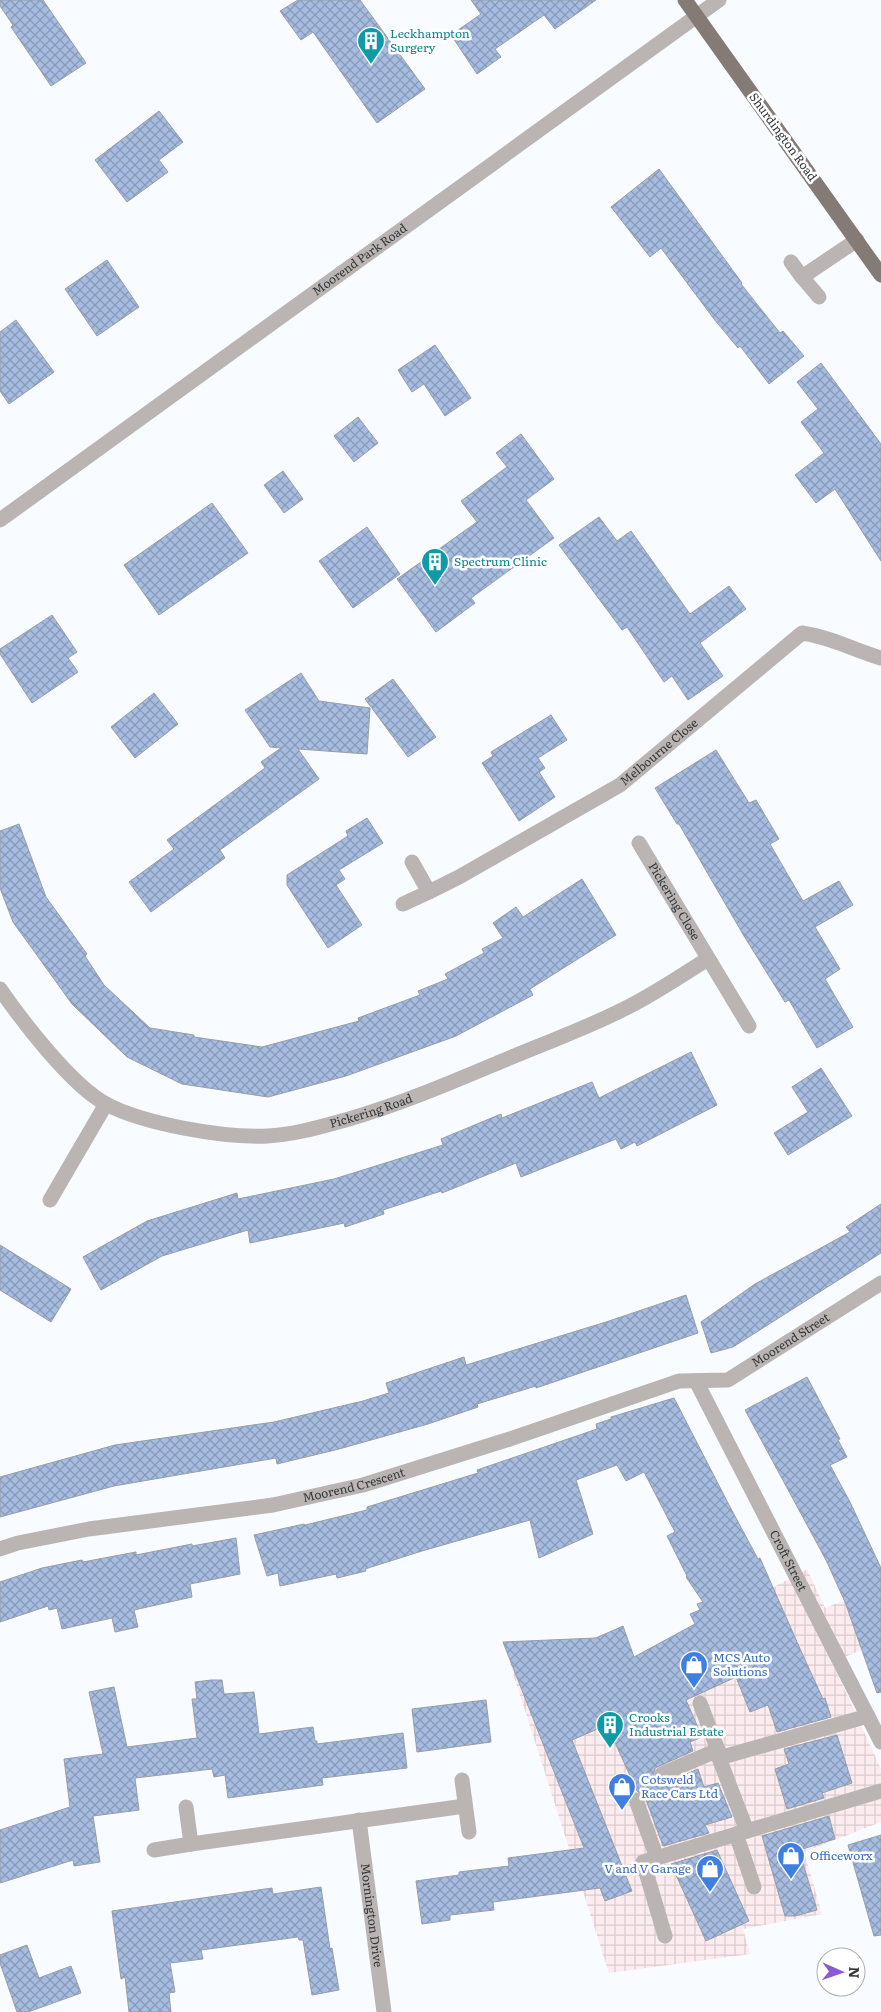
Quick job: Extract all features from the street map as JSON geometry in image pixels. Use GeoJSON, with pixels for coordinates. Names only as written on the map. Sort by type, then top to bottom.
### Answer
{"type":"FeatureCollection","features":[{"type":"Feature","properties":{"kind":"main road","name":"Shurdington Road"},"geometry":{"type":"LineString","coordinates":[[685,0],[881,275]]}},
{"type":"Feature","properties":{"kind":"street","name":"Moorend Park Road"},"geometry":{"type":"LineString","coordinates":[[0,520],[719,0]]}},
{"type":"Feature","properties":{"kind":"street"},"geometry":{"type":"LineString","coordinates":[[802,276],[856,240]]}},
{"type":"Feature","properties":{"kind":"street"},"geometry":{"type":"LineString","coordinates":[[791,262],[819,297]]}},
{"type":"Feature","properties":{"kind":"street","name":"Melbourne Close"},"geometry":{"type":"LineString","coordinates":[[403,904],[459,877],[620,785],[802,634],[827,637],[861,652],[881,658]]}},
{"type":"Feature","properties":{"kind":"street","name":"Pickering Close"},"geometry":{"type":"LineString","coordinates":[[639,843],[749,1026]]}},
{"type":"Feature","properties":{"kind":"street"},"geometry":{"type":"LineString","coordinates":[[412,862],[429,892]]}},
{"type":"Feature","properties":{"kind":"street","name":"Pickering Road"},"geometry":{"type":"LineString","coordinates":[[0,989],[15,1010],[71,1074],[88,1091],[106,1104],[151,1120],[214,1133],[268,1136],[293,1132],[356,1116],[424,1095],[623,1010],[708,959]]}},
{"type":"Feature","properties":{"kind":"street"},"geometry":{"type":"LineString","coordinates":[[50,1200],[106,1104]]}},
{"type":"Feature","properties":{"kind":"street","name":"Moorend Street"},"geometry":{"type":"LineString","coordinates":[[696,1381],[728,1380],[881,1283]]}},
{"type":"Feature","properties":{"kind":"street","name":"Moorend Crescent"},"geometry":{"type":"LineString","coordinates":[[0,1549],[18,1543],[90,1529],[273,1505],[363,1485],[510,1439],[679,1381],[696,1381]]}},
{"type":"Feature","properties":{"kind":"street","name":"Croft Street"},"geometry":{"type":"LineString","coordinates":[[696,1381],[881,1742]]}},
{"type":"Feature","properties":{"kind":"street"},"geometry":{"type":"LineString","coordinates":[[700,1703],[720,1754],[742,1833],[754,1887]]}},
{"type":"Feature","properties":{"kind":"street"},"geometry":{"type":"LineString","coordinates":[[662,1774],[720,1754],[868,1716]]}},
{"type":"Feature","properties":{"kind":"street"},"geometry":{"type":"LineString","coordinates":[[462,1780],[469,1832]]}},
{"type":"Feature","properties":{"kind":"street"},"geometry":{"type":"LineString","coordinates":[[664,1936],[643,1862],[881,1791]]}},
{"type":"Feature","properties":{"kind":"street"},"geometry":{"type":"LineString","coordinates":[[636,1800],[657,1858]]}},
{"type":"Feature","properties":{"kind":"street"},"geometry":{"type":"LineString","coordinates":[[186,1806],[191,1844]]}},
{"type":"Feature","properties":{"kind":"street"},"geometry":{"type":"LineString","coordinates":[[154,1850],[465,1806]]}},
{"type":"Feature","properties":{"kind":"street","name":"Mornington Drive"},"geometry":{"type":"LineString","coordinates":[[359,1820],[384,2012]]}},
{"type":"Feature","properties":{"kind":"shaded area"},"geometry":{"type":"Polygon","coordinates":[[[807,1569],[825,1608],[881,1586],[862,1650],[832,1662],[881,1769],[881,1822],[804,1852],[822,1914],[743,1929],[750,1954],[609,1973],[503,1642],[586,1640],[616,1630],[629,1660],[695,1624],[774,1587],[807,1569]]]}},
{"type":"Feature","properties":{"kind":"building"},"geometry":{"type":"Polygon","coordinates":[[[0,0],[43,0],[86,63],[51,86],[11,27],[13,25],[0,6],[0,0]]]}},
{"type":"Feature","properties":{"kind":"building","name":"Leckhampton Surgery"},"geometry":{"type":"Polygon","coordinates":[[[298,0],[360,0],[425,89],[377,123],[313,32],[301,40],[280,11],[298,0]]]}},
{"type":"Feature","properties":{"kind":"building"},"geometry":{"type":"Polygon","coordinates":[[[471,0],[596,0],[555,29],[544,15],[495,49],[501,57],[477,74],[451,35],[481,14],[471,0]]]}},
{"type":"Feature","properties":{"kind":"building"},"geometry":{"type":"Polygon","coordinates":[[[159,111],[183,142],[159,160],[168,172],[127,202],[95,160],[159,111]]]}},
{"type":"Feature","properties":{"kind":"building"},"geometry":{"type":"Polygon","coordinates":[[[659,169],[741,284],[780,333],[783,331],[804,356],[769,384],[740,346],[738,348],[714,319],[661,248],[650,257],[611,207],[659,169]]]}},
{"type":"Feature","properties":{"kind":"building"},"geometry":{"type":"Polygon","coordinates":[[[107,260],[139,307],[97,336],[65,289],[107,260]]]}},
{"type":"Feature","properties":{"kind":"building"},"geometry":{"type":"Polygon","coordinates":[[[16,320],[54,372],[9,404],[0,391],[0,332],[16,320]]]}},
{"type":"Feature","properties":{"kind":"building"},"geometry":{"type":"Polygon","coordinates":[[[435,345],[471,398],[445,416],[424,384],[412,392],[398,370],[435,345]]]}},
{"type":"Feature","properties":{"kind":"building"},"geometry":{"type":"Polygon","coordinates":[[[821,363],[881,444],[881,561],[835,489],[816,503],[795,475],[824,453],[801,422],[818,409],[797,382],[821,363]]]}},
{"type":"Feature","properties":{"kind":"building"},"geometry":{"type":"Polygon","coordinates":[[[358,417],[378,443],[354,462],[334,436],[358,417]]]}},
{"type":"Feature","properties":{"kind":"building"},"geometry":{"type":"Polygon","coordinates":[[[521,434],[554,479],[526,500],[554,538],[471,598],[475,603],[436,632],[397,579],[477,522],[461,501],[507,467],[496,453],[521,434]]]}},
{"type":"Feature","properties":{"kind":"building"},"geometry":{"type":"Polygon","coordinates":[[[283,471],[303,499],[284,513],[264,485],[283,471]]]}},
{"type":"Feature","properties":{"kind":"building"},"geometry":{"type":"Polygon","coordinates":[[[212,503],[248,553],[159,615],[124,565],[212,503]]]}},
{"type":"Feature","properties":{"kind":"building"},"geometry":{"type":"Polygon","coordinates":[[[599,517],[617,541],[631,531],[690,614],[729,586],[746,609],[700,643],[723,676],[688,700],[672,676],[664,682],[627,627],[622,630],[559,545],[599,517]]]}},
{"type":"Feature","properties":{"kind":"building"},"geometry":{"type":"Polygon","coordinates":[[[367,527],[400,574],[353,608],[319,561],[367,527]]]}},
{"type":"Feature","properties":{"kind":"building"},"geometry":{"type":"Polygon","coordinates":[[[52,615],[77,652],[68,658],[78,672],[32,703],[0,654],[0,649],[52,615]]]}},
{"type":"Feature","properties":{"kind":"building"},"geometry":{"type":"Polygon","coordinates":[[[301,673],[319,701],[370,708],[367,754],[298,749],[319,779],[220,850],[225,858],[151,912],[129,882],[174,849],[167,840],[265,768],[261,762],[281,748],[270,747],[245,710],[301,673]]]}},
{"type":"Feature","properties":{"kind":"building"},"geometry":{"type":"Polygon","coordinates":[[[393,679],[436,737],[408,757],[365,699],[393,679]]]}},
{"type":"Feature","properties":{"kind":"building"},"geometry":{"type":"Polygon","coordinates":[[[154,693],[178,724],[135,758],[111,727],[154,693]]]}},
{"type":"Feature","properties":{"kind":"building"},"geometry":{"type":"Polygon","coordinates":[[[551,715],[567,740],[538,758],[545,768],[539,772],[555,797],[519,821],[482,763],[493,756],[491,752],[551,715]]]}},
{"type":"Feature","properties":{"kind":"building"},"geometry":{"type":"Polygon","coordinates":[[[716,750],[749,803],[756,800],[779,839],[770,844],[803,901],[839,881],[853,905],[815,927],[840,969],[825,979],[853,1027],[817,1048],[789,1000],[785,1002],[679,824],[677,824],[655,788],[716,750]]]}},
{"type":"Feature","properties":{"kind":"building"},"geometry":{"type":"Polygon","coordinates":[[[367,818],[383,843],[339,870],[345,879],[336,885],[362,925],[328,948],[287,885],[287,875],[348,836],[346,831],[367,818]]]}},
{"type":"Feature","properties":{"kind":"building"},"geometry":{"type":"Polygon","coordinates":[[[19,824],[46,897],[87,954],[85,956],[104,985],[150,1028],[194,1035],[194,1037],[262,1047],[359,1021],[358,1018],[420,995],[418,991],[448,979],[445,974],[484,953],[482,949],[503,938],[493,923],[516,907],[523,917],[582,879],[616,935],[530,989],[533,995],[456,1036],[346,1076],[268,1097],[182,1084],[127,1057],[72,1004],[13,922],[0,888],[0,831],[19,824]]]}},
{"type":"Feature","properties":{"kind":"building"},"geometry":{"type":"Polygon","coordinates":[[[691,1052],[717,1105],[637,1146],[635,1142],[621,1149],[616,1139],[521,1177],[516,1163],[442,1193],[441,1191],[383,1210],[384,1214],[345,1227],[344,1223],[250,1243],[248,1230],[162,1256],[101,1290],[83,1257],[147,1221],[237,1193],[238,1199],[334,1179],[443,1145],[441,1139],[501,1114],[502,1118],[592,1082],[599,1098],[691,1052]]]}},
{"type":"Feature","properties":{"kind":"building"},"geometry":{"type":"Polygon","coordinates":[[[821,1068],[852,1116],[788,1155],[774,1133],[808,1112],[792,1087],[821,1068]]]}},
{"type":"Feature","properties":{"kind":"building"},"geometry":{"type":"Polygon","coordinates":[[[881,1204],[881,1253],[733,1347],[711,1353],[701,1322],[755,1284],[850,1232],[846,1227],[881,1204]]]}},
{"type":"Feature","properties":{"kind":"building"},"geometry":{"type":"Polygon","coordinates":[[[0,1245],[71,1289],[51,1322],[0,1290],[0,1245]]]}},
{"type":"Feature","properties":{"kind":"building"},"geometry":{"type":"Polygon","coordinates":[[[686,1295],[698,1333],[536,1388],[536,1386],[477,1404],[478,1407],[428,1424],[277,1464],[276,1458],[114,1486],[0,1517],[0,1477],[115,1445],[274,1422],[363,1401],[389,1393],[386,1383],[464,1357],[466,1365],[686,1295]]]}},
{"type":"Feature","properties":{"kind":"building"},"geometry":{"type":"Polygon","coordinates":[[[807,1377],[840,1439],[838,1440],[847,1457],[830,1465],[850,1502],[881,1568],[881,1692],[877,1693],[845,1602],[826,1560],[745,1410],[807,1377]]]}},
{"type":"Feature","properties":{"kind":"building"},"geometry":{"type":"Polygon","coordinates":[[[674,1398],[758,1559],[760,1558],[823,1699],[825,1698],[831,1717],[777,1732],[768,1705],[750,1712],[736,1677],[686,1700],[702,1737],[690,1742],[693,1751],[655,1768],[653,1777],[657,1782],[665,1783],[698,1769],[704,1787],[718,1783],[732,1817],[705,1825],[709,1833],[663,1846],[645,1797],[637,1791],[607,1725],[572,1740],[632,1891],[605,1901],[600,1888],[493,1902],[494,1910],[450,1915],[450,1920],[422,1924],[416,1881],[459,1875],[459,1872],[509,1866],[508,1858],[584,1848],[503,1642],[596,1638],[623,1626],[634,1657],[695,1624],[690,1614],[700,1610],[697,1604],[703,1602],[686,1577],[667,1536],[675,1532],[644,1472],[626,1481],[617,1465],[576,1480],[593,1534],[539,1558],[530,1520],[422,1551],[365,1569],[366,1571],[337,1578],[336,1574],[280,1586],[278,1573],[267,1576],[254,1535],[367,1510],[367,1507],[478,1473],[477,1470],[597,1429],[596,1424],[611,1419],[611,1417],[674,1398]]]}},
{"type":"Feature","properties":{"kind":"building"},"geometry":{"type":"Polygon","coordinates":[[[236,1538],[240,1574],[190,1584],[192,1597],[134,1610],[138,1627],[115,1632],[112,1618],[62,1629],[57,1608],[49,1610],[48,1606],[0,1622],[0,1582],[42,1568],[82,1560],[83,1562],[136,1552],[136,1555],[236,1538]]]}},
{"type":"Feature","properties":{"kind":"building"},"geometry":{"type":"Polygon","coordinates":[[[222,1680],[224,1694],[254,1692],[259,1734],[313,1727],[317,1744],[403,1733],[407,1768],[322,1778],[323,1785],[228,1798],[225,1775],[214,1777],[212,1769],[135,1778],[139,1810],[93,1816],[100,1862],[74,1866],[73,1860],[0,1883],[0,1830],[70,1807],[64,1759],[103,1754],[89,1692],[114,1687],[127,1747],[197,1738],[192,1699],[197,1699],[195,1682],[222,1680]]]}},
{"type":"Feature","properties":{"kind":"building"},"geometry":{"type":"Polygon","coordinates":[[[486,1700],[491,1742],[417,1752],[412,1709],[486,1700]]]}},
{"type":"Feature","properties":{"kind":"building"},"geometry":{"type":"Polygon","coordinates":[[[837,1735],[852,1783],[822,1793],[824,1798],[787,1809],[775,1769],[789,1764],[784,1749],[837,1735]]]}},
{"type":"Feature","properties":{"kind":"building","name":"Officeworx"},"geometry":{"type":"Polygon","coordinates":[[[829,1816],[835,1839],[799,1850],[817,1910],[795,1916],[785,1916],[762,1836],[829,1816]]]}},
{"type":"Feature","properties":{"kind":"building"},"geometry":{"type":"Polygon","coordinates":[[[881,1835],[881,1935],[874,1936],[848,1845],[881,1835]]]}},
{"type":"Feature","properties":{"kind":"building","name":"V and V Garage"},"geometry":{"type":"Polygon","coordinates":[[[717,1850],[749,1921],[706,1941],[671,1864],[717,1850]]]}},
{"type":"Feature","properties":{"kind":"building"},"geometry":{"type":"Polygon","coordinates":[[[321,1887],[330,1949],[332,1948],[339,1990],[312,1995],[303,1940],[299,1940],[298,1937],[201,1950],[203,1959],[170,1963],[175,1992],[169,1993],[171,2012],[129,2012],[125,1977],[121,1979],[112,1911],[272,1888],[273,1894],[321,1887]]]}},
{"type":"Feature","properties":{"kind":"building"},"geometry":{"type":"Polygon","coordinates":[[[27,1945],[39,1978],[71,1966],[81,1993],[28,2012],[17,2012],[0,1963],[0,1955],[27,1945]]]}},
{"type":"Feature","properties":{"kind":"place","name":"Leckhampton Surgery"},"geometry":{"type":"Point","coordinates":[371,65]}},
{"type":"Feature","properties":{"kind":"place","name":"Spectrum Clinic"},"geometry":{"type":"Point","coordinates":[435,586]}},
{"type":"Feature","properties":{"kind":"place","name":"MCS Auto Solutions"},"geometry":{"type":"Point","coordinates":[694,1689]}},
{"type":"Feature","properties":{"kind":"place","name":"Crooks Industrial Estate"},"geometry":{"type":"Point","coordinates":[610,1749]}},
{"type":"Feature","properties":{"kind":"place","name":"Cotsweld Race Cars Ltd"},"geometry":{"type":"Point","coordinates":[622,1811]}},
{"type":"Feature","properties":{"kind":"place","name":"Officeworx"},"geometry":{"type":"Point","coordinates":[791,1880]}},
{"type":"Feature","properties":{"kind":"place","name":"V and V Garage"},"geometry":{"type":"Point","coordinates":[710,1893]}}]}
